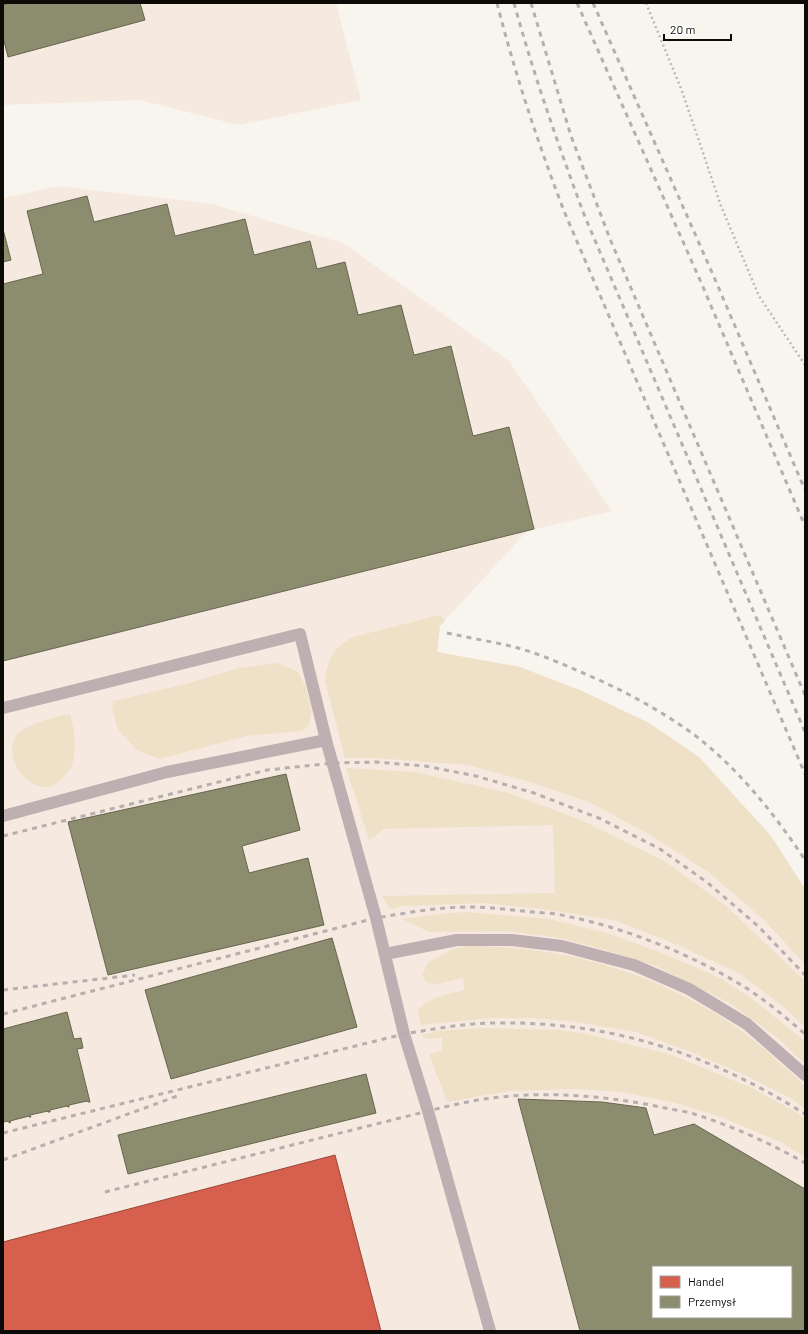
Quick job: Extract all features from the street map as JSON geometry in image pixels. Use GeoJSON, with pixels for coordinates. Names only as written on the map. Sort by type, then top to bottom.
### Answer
{"type":"FeatureCollection","features":[{"type":"Feature","properties":{"kind":"lane"},"geometry":{"type":"LineString","coordinates":[[3,708],[300,634],[326,740],[385,954],[404,1034],[428,1111],[490,1331]]}},
{"type":"Feature","properties":{"kind":"lane"},"geometry":{"type":"LineString","coordinates":[[3,816],[167,772],[326,740]]}},
{"type":"Feature","properties":{"kind":"lane"},"geometry":{"type":"LineString","coordinates":[[385,954],[457,940],[512,940],[562,946],[634,966],[689,989],[747,1024],[805,1075]]}},
{"type":"Feature","properties":{"kind":"path"},"geometry":{"type":"LineString","coordinates":[[646,3],[682,91],[721,206],[759,296],[805,365]]}},
{"type":"Feature","properties":{"kind":"shaded area"},"geometry":{"type":"Polygon","coordinates":[[[3,3],[336,3],[361,100],[238,125],[140,100],[3,105],[3,3]]]}},
{"type":"Feature","properties":{"kind":"shaded area"},"geometry":{"type":"Polygon","coordinates":[[[59,186],[212,204],[343,243],[509,361],[612,511],[527,531],[440,626],[437,652],[520,667],[582,691],[649,723],[699,757],[771,836],[805,889],[805,1331],[3,1331],[3,198],[59,186]]]}},
{"type":"Feature","properties":{"kind":"shaded area"},"geometry":{"type":"Polygon","coordinates":[[[440,615],[445,621],[440,626],[437,652],[520,667],[582,691],[649,723],[699,757],[771,836],[805,889],[805,964],[764,920],[707,871],[645,832],[589,802],[530,782],[468,765],[375,758],[345,758],[325,681],[332,655],[340,646],[353,637],[440,615]]]}},
{"type":"Feature","properties":{"kind":"shaded area"},"geometry":{"type":"Polygon","coordinates":[[[278,663],[298,672],[305,685],[312,710],[309,726],[301,731],[246,736],[160,759],[138,751],[118,730],[112,709],[113,701],[186,684],[239,668],[278,663]]]}},
{"type":"Feature","properties":{"kind":"shaded area"},"geometry":{"type":"Polygon","coordinates":[[[70,714],[75,743],[72,765],[69,771],[55,784],[46,787],[35,785],[27,780],[16,765],[12,746],[15,738],[21,731],[38,722],[70,714]]]}},
{"type":"Feature","properties":{"kind":"shaded area"},"geometry":{"type":"Polygon","coordinates":[[[346,768],[415,772],[505,792],[581,820],[666,862],[726,906],[805,981],[805,1027],[786,1009],[740,974],[678,945],[614,920],[541,909],[485,903],[403,906],[390,909],[382,896],[555,893],[553,825],[384,829],[369,840],[346,768]]]}},
{"type":"Feature","properties":{"kind":"shaded area"},"geometry":{"type":"Polygon","coordinates":[[[465,912],[550,919],[607,933],[662,953],[720,978],[751,998],[805,1041],[805,1064],[778,1038],[731,1004],[656,966],[560,938],[506,931],[429,932],[402,919],[465,912]]]}},
{"type":"Feature","properties":{"kind":"shaded area"},"geometry":{"type":"Polygon","coordinates":[[[466,946],[527,949],[586,960],[616,968],[644,978],[672,991],[723,1018],[747,1035],[777,1060],[805,1086],[805,1109],[792,1099],[743,1074],[688,1051],[636,1032],[571,1021],[534,1018],[489,1018],[421,1025],[418,1010],[422,1006],[433,999],[464,990],[463,978],[437,984],[427,983],[422,975],[428,963],[450,950],[466,946]]]}},
{"type":"Feature","properties":{"kind":"shaded area"},"geometry":{"type":"Polygon","coordinates":[[[480,1028],[560,1030],[587,1034],[672,1055],[752,1088],[796,1112],[805,1119],[805,1157],[781,1142],[721,1117],[676,1103],[622,1092],[576,1089],[510,1091],[447,1102],[429,1054],[442,1051],[442,1038],[428,1039],[421,1035],[438,1031],[480,1028]]]}},
{"type":"Feature","properties":{"kind":"building: Handel"},"geometry":{"type":"Polygon","coordinates":[[[335,1155],[381,1331],[3,1331],[3,1242],[335,1155]]]}},
{"type":"Feature","properties":{"kind":"building: Przemysł"},"geometry":{"type":"Polygon","coordinates":[[[9,3],[140,3],[145,20],[8,57],[3,37],[3,5],[9,3]]]}},
{"type":"Feature","properties":{"kind":"building: Przemysł"},"geometry":{"type":"Polygon","coordinates":[[[87,196],[94,222],[167,204],[175,236],[245,219],[254,255],[310,241],[317,269],[345,262],[358,315],[401,305],[414,355],[451,346],[473,436],[509,427],[534,529],[3,661],[3,284],[43,274],[27,211],[87,196]]]}},
{"type":"Feature","properties":{"kind":"building: Przemysł"},"geometry":{"type":"Polygon","coordinates":[[[3,229],[11,260],[3,262],[3,229]]]}},
{"type":"Feature","properties":{"kind":"building: Przemysł"},"geometry":{"type":"Polygon","coordinates":[[[286,774],[300,830],[242,846],[249,873],[308,858],[324,925],[108,975],[68,822],[286,774]]]}},
{"type":"Feature","properties":{"kind":"building: Przemysł"},"geometry":{"type":"Polygon","coordinates":[[[332,938],[357,1027],[171,1079],[145,990],[332,938]]]}},
{"type":"Feature","properties":{"kind":"building: Przemysł"},"geometry":{"type":"Polygon","coordinates":[[[67,1012],[74,1039],[81,1038],[83,1048],[77,1049],[90,1102],[87,1101],[69,1105],[69,1107],[67,1106],[50,1110],[50,1112],[48,1111],[30,1115],[31,1117],[29,1116],[10,1121],[11,1122],[9,1123],[9,1121],[3,1122],[3,1029],[67,1012]]]}},
{"type":"Feature","properties":{"kind":"building: Przemysł"},"geometry":{"type":"Polygon","coordinates":[[[366,1074],[376,1113],[128,1174],[118,1135],[366,1074]]]}},
{"type":"Feature","properties":{"kind":"building: Przemysł"},"geometry":{"type":"Polygon","coordinates":[[[518,1099],[602,1102],[646,1108],[654,1135],[694,1124],[805,1189],[805,1331],[580,1331],[518,1099]]]}},
{"type":"Feature","properties":{"kind":"railway"},"geometry":{"type":"LineString","coordinates":[[497,3],[511,56],[545,160],[564,211],[805,774]]}},
{"type":"Feature","properties":{"kind":"railway"},"geometry":{"type":"LineString","coordinates":[[514,3],[547,111],[585,217],[805,732]]}},
{"type":"Feature","properties":{"kind":"railway"},"geometry":{"type":"LineString","coordinates":[[531,3],[571,136],[610,239],[805,695]]}},
{"type":"Feature","properties":{"kind":"railway"},"geometry":{"type":"LineString","coordinates":[[577,3],[700,280],[805,526]]}},
{"type":"Feature","properties":{"kind":"railway"},"geometry":{"type":"LineString","coordinates":[[593,3],[714,277],[805,490]]}},
{"type":"Feature","properties":{"kind":"railway"},"geometry":{"type":"LineString","coordinates":[[447,633],[526,650],[543,656],[611,686],[666,716],[709,746],[739,776],[781,825],[805,860]]}},
{"type":"Feature","properties":{"kind":"railway"},"geometry":{"type":"LineString","coordinates":[[3,836],[267,770],[333,763],[376,762],[425,766],[476,776],[534,793],[601,819],[660,849],[708,883],[759,927],[805,975]]}},
{"type":"Feature","properties":{"kind":"railway"},"geometry":{"type":"LineString","coordinates":[[3,1014],[376,918],[434,909],[477,907],[562,915],[609,927],[654,942],[698,961],[747,988],[805,1034]]}},
{"type":"Feature","properties":{"kind":"railway"},"geometry":{"type":"LineString","coordinates":[[3,990],[135,975]]}},
{"type":"Feature","properties":{"kind":"railway"},"geometry":{"type":"LineString","coordinates":[[3,1133],[404,1034],[483,1023],[537,1024],[578,1028],[618,1035],[657,1045],[695,1058],[732,1074],[769,1092],[805,1114]]}},
{"type":"Feature","properties":{"kind":"railway"},"geometry":{"type":"LineString","coordinates":[[3,1160],[180,1095]]}},
{"type":"Feature","properties":{"kind":"railway"},"geometry":{"type":"LineString","coordinates":[[105,1192],[446,1107],[478,1100],[524,1095],[572,1095],[595,1097],[687,1112],[751,1136],[805,1163]]}}]}
